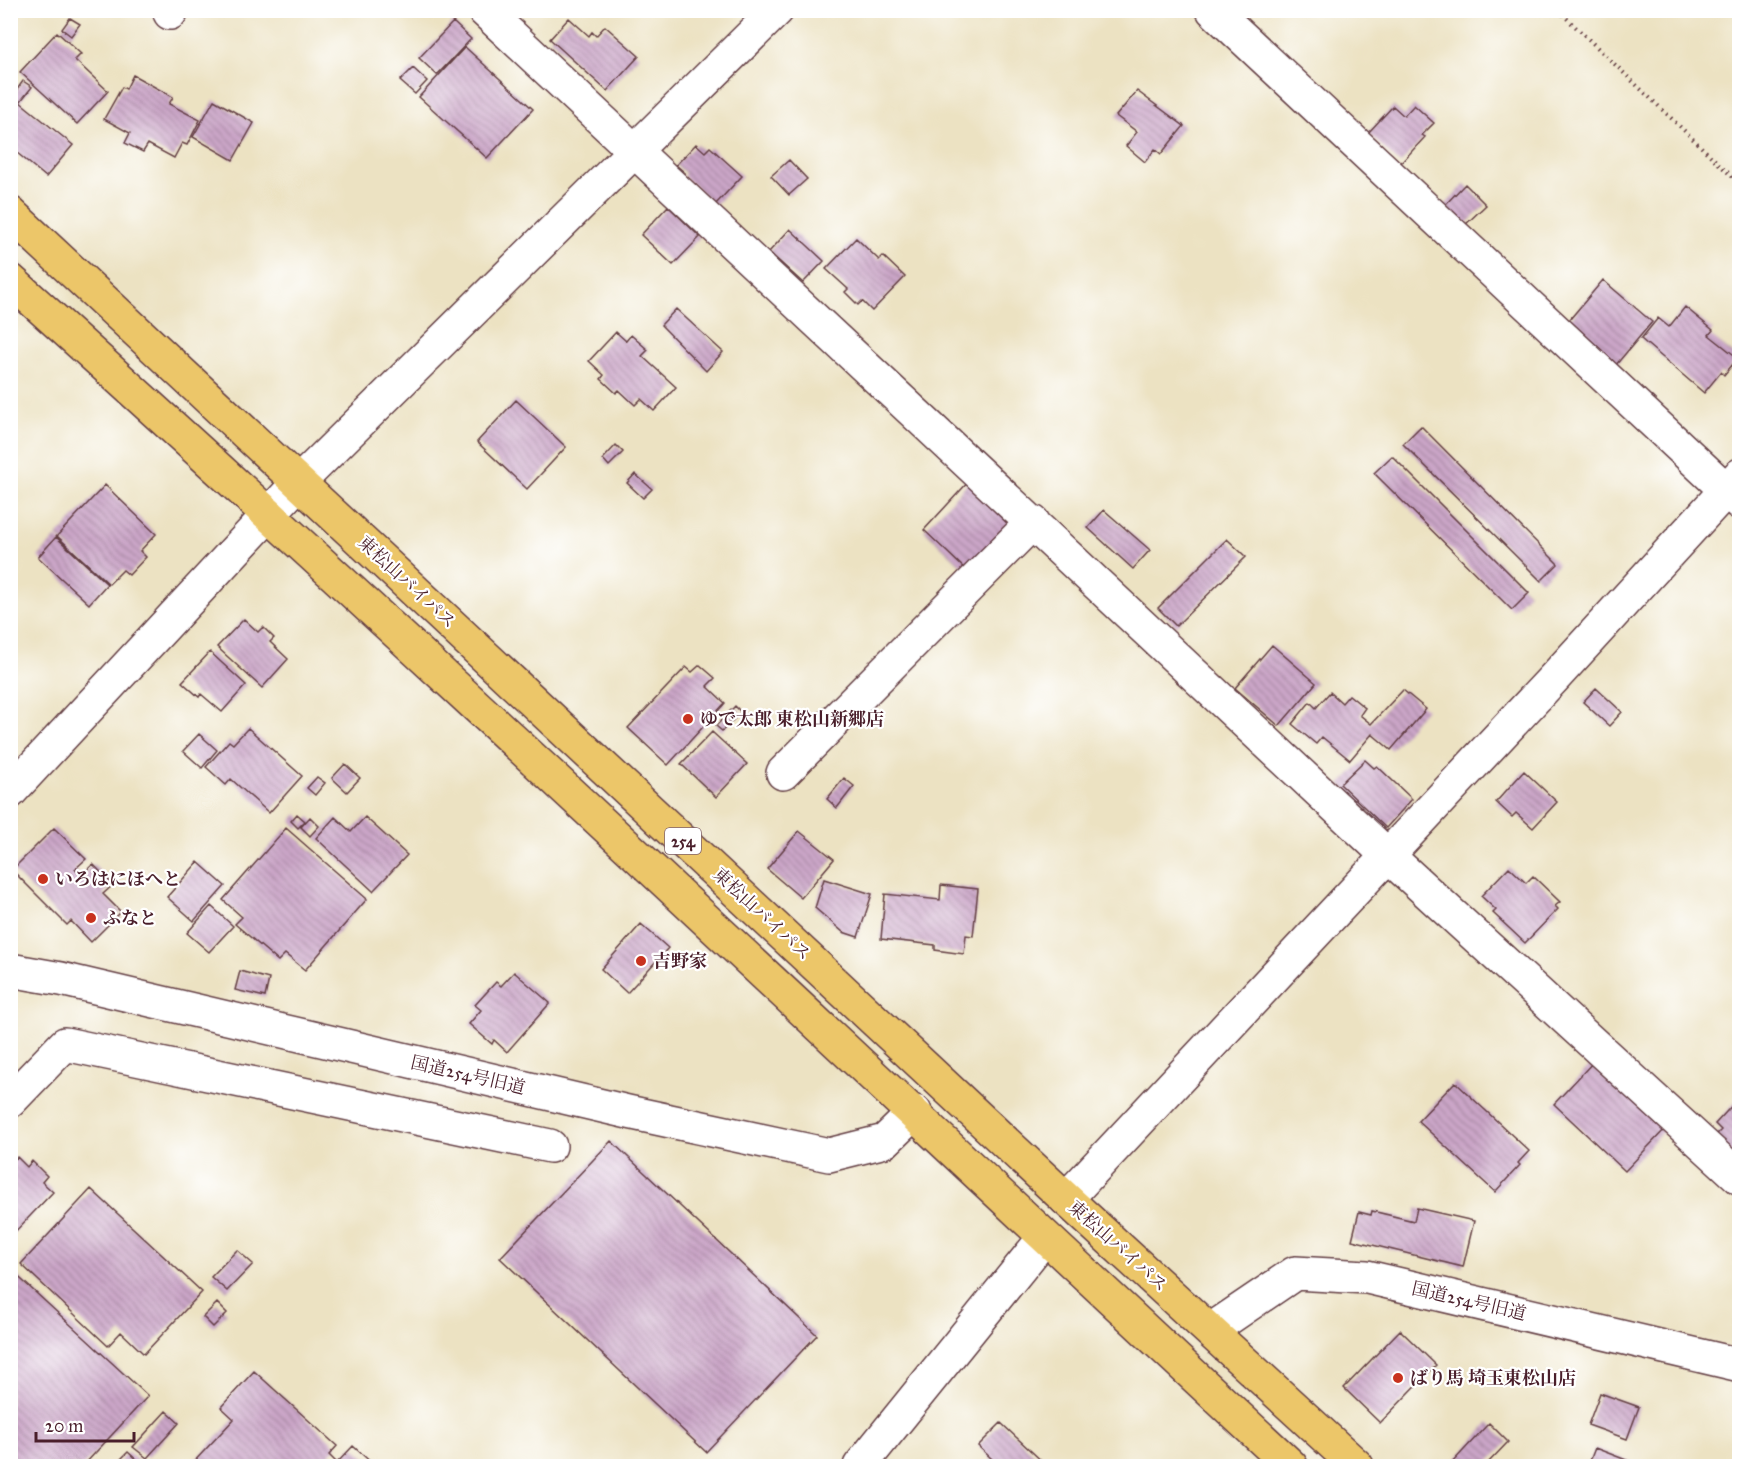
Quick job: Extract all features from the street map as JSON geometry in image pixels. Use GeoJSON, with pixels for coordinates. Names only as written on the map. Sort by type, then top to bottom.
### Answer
{"type":"FeatureCollection","features":[{"type":"Feature","properties":{"kind":"highway","name":"東松山バイパス"},"geometry":{"type":"LineString","coordinates":[[10,213],[300,481],[1066,1199],[1211,1330],[1357,1467]]}},
{"type":"Feature","properties":{"kind":"highway","name":"254"},"geometry":{"type":"LineString","coordinates":[[10,280],[269,513],[915,1112],[1044,1237],[1291,1467]]}},
{"type":"Feature","properties":{"kind":"street"},"geometry":{"type":"LineString","coordinates":[[484,10],[1387,855],[1740,1178]]}},
{"type":"Feature","properties":{"kind":"street"},"geometry":{"type":"LineString","coordinates":[[10,792],[300,481],[777,10]]}},
{"type":"Feature","properties":{"kind":"street"},"geometry":{"type":"LineString","coordinates":[[1066,1199],[1387,855],[1735,489],[1213,10]]}},
{"type":"Feature","properties":{"kind":"street"},"geometry":{"type":"LineString","coordinates":[[783,773],[1032,522]]}},
{"type":"Feature","properties":{"kind":"street","name":"国道254号旧道"},"geometry":{"type":"LineString","coordinates":[[10,970],[61,979],[628,1112],[829,1155],[885,1141],[915,1112]]}},
{"type":"Feature","properties":{"kind":"street"},"geometry":{"type":"LineString","coordinates":[[10,1101],[65,1044],[550,1146]]}},
{"type":"Feature","properties":{"kind":"street"},"geometry":{"type":"LineString","coordinates":[[860,1467],[1044,1237]]}},
{"type":"Feature","properties":{"kind":"street","name":"国道254号旧道"},"geometry":{"type":"LineString","coordinates":[[1211,1330],[1295,1273],[1329,1274],[1367,1277],[1740,1365]]}},
{"type":"Feature","properties":{"kind":"path"},"geometry":{"type":"LineString","coordinates":[[1558,10],[1740,184]]}},
{"type":"Feature","properties":{"kind":"building"},"geometry":{"type":"Polygon","coordinates":[[[70,18],[80,24],[71,36],[62,29],[70,18]]]}},
{"type":"Feature","properties":{"kind":"building"},"geometry":{"type":"Polygon","coordinates":[[[569,18],[589,36],[592,32],[596,36],[605,26],[639,56],[607,91],[550,39],[569,18]]]}},
{"type":"Feature","properties":{"kind":"building"},"geometry":{"type":"Polygon","coordinates":[[[453,22],[471,39],[437,75],[419,58],[453,22]]]}},
{"type":"Feature","properties":{"kind":"building"},"geometry":{"type":"Polygon","coordinates":[[[57,32],[81,54],[75,60],[108,91],[77,124],[20,72],[57,32]]]}},
{"type":"Feature","properties":{"kind":"building"},"geometry":{"type":"Polygon","coordinates":[[[465,47],[533,109],[487,158],[419,97],[465,47]]]}},
{"type":"Feature","properties":{"kind":"building"},"geometry":{"type":"Polygon","coordinates":[[[413,68],[427,81],[415,94],[400,81],[413,68]]]}},
{"type":"Feature","properties":{"kind":"building"},"geometry":{"type":"Polygon","coordinates":[[[133,75],[173,97],[169,104],[200,120],[187,145],[182,143],[174,158],[148,144],[143,152],[125,143],[130,133],[104,119],[122,87],[126,89],[133,75]]]}},
{"type":"Feature","properties":{"kind":"building"},"geometry":{"type":"Polygon","coordinates":[[[23,81],[32,87],[20,102],[73,145],[46,177],[10,147],[10,107],[18,99],[13,95],[23,81]]]}},
{"type":"Feature","properties":{"kind":"building"},"geometry":{"type":"Polygon","coordinates":[[[1137,91],[1184,126],[1161,154],[1155,149],[1145,162],[1126,146],[1137,132],[1116,116],[1137,91]]]}},
{"type":"Feature","properties":{"kind":"building"},"geometry":{"type":"Polygon","coordinates":[[[214,100],[254,123],[233,160],[193,137],[214,100]]]}},
{"type":"Feature","properties":{"kind":"building"},"geometry":{"type":"Polygon","coordinates":[[[1414,105],[1434,123],[1422,135],[1425,137],[1400,164],[1368,133],[1393,106],[1404,116],[1414,105]]]}},
{"type":"Feature","properties":{"kind":"building"},"geometry":{"type":"Polygon","coordinates":[[[696,144],[705,152],[710,147],[742,176],[715,205],[683,176],[685,173],[676,165],[696,144]]]}},
{"type":"Feature","properties":{"kind":"building"},"geometry":{"type":"Polygon","coordinates":[[[789,160],[807,179],[789,195],[771,176],[789,160]]]}},
{"type":"Feature","properties":{"kind":"building"},"geometry":{"type":"Polygon","coordinates":[[[1465,184],[1486,205],[1464,226],[1444,206],[1465,184]]]}},
{"type":"Feature","properties":{"kind":"building"},"geometry":{"type":"Polygon","coordinates":[[[668,206],[700,237],[673,265],[641,235],[668,206]]]}},
{"type":"Feature","properties":{"kind":"building"},"geometry":{"type":"Polygon","coordinates":[[[790,229],[824,261],[803,283],[769,252],[790,229]]]}},
{"type":"Feature","properties":{"kind":"building"},"geometry":{"type":"Polygon","coordinates":[[[856,238],[879,260],[883,256],[905,277],[872,311],[862,301],[858,305],[845,292],[848,289],[826,269],[856,238]]]}},
{"type":"Feature","properties":{"kind":"building"},"geometry":{"type":"Polygon","coordinates":[[[1603,280],[1652,322],[1615,366],[1565,325],[1603,280]]]}},
{"type":"Feature","properties":{"kind":"building"},"geometry":{"type":"Polygon","coordinates":[[[1685,307],[1713,330],[1709,335],[1738,358],[1724,375],[1721,372],[1704,393],[1641,339],[1658,318],[1669,327],[1685,307]]]}},
{"type":"Feature","properties":{"kind":"building"},"geometry":{"type":"Polygon","coordinates":[[[676,309],[723,352],[706,371],[661,325],[676,309]]]}},
{"type":"Feature","properties":{"kind":"building"},"geometry":{"type":"Polygon","coordinates":[[[616,332],[626,341],[631,335],[648,350],[642,356],[676,387],[654,411],[641,399],[635,405],[619,390],[616,393],[601,379],[604,375],[589,361],[616,332]]]}},
{"type":"Feature","properties":{"kind":"building"},"geometry":{"type":"Polygon","coordinates":[[[516,400],[566,447],[527,489],[477,442],[516,400]]]}},
{"type":"Feature","properties":{"kind":"building"},"geometry":{"type":"Polygon","coordinates":[[[1421,426],[1558,564],[1541,581],[1403,444],[1421,426]]]}},
{"type":"Feature","properties":{"kind":"building"},"geometry":{"type":"Polygon","coordinates":[[[616,445],[623,452],[609,466],[603,459],[616,445]]]}},
{"type":"Feature","properties":{"kind":"building"},"geometry":{"type":"Polygon","coordinates":[[[1392,456],[1529,593],[1512,610],[1374,473],[1392,456]]]}},
{"type":"Feature","properties":{"kind":"building"},"geometry":{"type":"Polygon","coordinates":[[[635,474],[652,489],[643,498],[627,483],[635,474]]]}},
{"type":"Feature","properties":{"kind":"building"},"geometry":{"type":"Polygon","coordinates":[[[971,479],[1016,521],[968,572],[924,530],[971,479]]]}},
{"type":"Feature","properties":{"kind":"building"},"geometry":{"type":"Polygon","coordinates":[[[105,485],[156,534],[140,551],[146,557],[129,575],[123,570],[109,584],[57,536],[105,485]]]}},
{"type":"Feature","properties":{"kind":"building"},"geometry":{"type":"Polygon","coordinates":[[[1104,510],[1150,550],[1133,569],[1088,528],[1104,510]]]}},
{"type":"Feature","properties":{"kind":"building"},"geometry":{"type":"Polygon","coordinates":[[[56,537],[107,584],[89,604],[38,557],[56,537]]]}},
{"type":"Feature","properties":{"kind":"building"},"geometry":{"type":"Polygon","coordinates":[[[1227,539],[1246,557],[1176,626],[1158,608],[1227,539]]]}},
{"type":"Feature","properties":{"kind":"building"},"geometry":{"type":"Polygon","coordinates":[[[244,619],[258,632],[263,627],[274,638],[270,642],[288,659],[262,688],[217,647],[244,619]]]}},
{"type":"Feature","properties":{"kind":"building"},"geometry":{"type":"Polygon","coordinates":[[[1272,645],[1316,683],[1279,726],[1235,688],[1272,645]]]}},
{"type":"Feature","properties":{"kind":"building"},"geometry":{"type":"Polygon","coordinates":[[[210,652],[246,685],[222,712],[182,682],[210,652]]]}},
{"type":"Feature","properties":{"kind":"building"},"geometry":{"type":"Polygon","coordinates":[[[700,665],[715,678],[707,686],[725,703],[668,765],[628,728],[686,667],[692,672],[700,665]]]}},
{"type":"Feature","properties":{"kind":"building"},"geometry":{"type":"Polygon","coordinates":[[[1596,688],[1622,712],[1609,726],[1583,702],[1596,688]]]}},
{"type":"Feature","properties":{"kind":"building"},"geometry":{"type":"Polygon","coordinates":[[[1403,690],[1426,709],[1391,750],[1372,734],[1350,760],[1322,737],[1316,744],[1292,724],[1310,702],[1316,708],[1330,692],[1342,703],[1349,695],[1365,708],[1360,715],[1371,724],[1403,690]]]}},
{"type":"Feature","properties":{"kind":"building"},"geometry":{"type":"Polygon","coordinates":[[[735,706],[741,712],[722,731],[716,726],[735,706]]]}},
{"type":"Feature","properties":{"kind":"building"},"geometry":{"type":"Polygon","coordinates":[[[248,728],[302,776],[269,813],[231,779],[226,785],[206,767],[229,741],[233,744],[248,728]]]}},
{"type":"Feature","properties":{"kind":"building"},"geometry":{"type":"Polygon","coordinates":[[[712,732],[747,764],[716,797],[681,764],[712,732]]]}},
{"type":"Feature","properties":{"kind":"building"},"geometry":{"type":"Polygon","coordinates":[[[199,734],[217,750],[202,768],[183,751],[199,734]]]}},
{"type":"Feature","properties":{"kind":"building"},"geometry":{"type":"Polygon","coordinates":[[[1365,760],[1374,768],[1377,766],[1412,799],[1386,828],[1340,784],[1365,760]]]}},
{"type":"Feature","properties":{"kind":"building"},"geometry":{"type":"Polygon","coordinates":[[[345,764],[360,778],[347,792],[332,778],[345,764]]]}},
{"type":"Feature","properties":{"kind":"building"},"geometry":{"type":"Polygon","coordinates":[[[1524,771],[1557,802],[1533,828],[1516,813],[1512,817],[1496,802],[1524,771]]]}},
{"type":"Feature","properties":{"kind":"building"},"geometry":{"type":"Polygon","coordinates":[[[317,777],[325,783],[315,795],[307,788],[317,777]]]}},
{"type":"Feature","properties":{"kind":"building"},"geometry":{"type":"Polygon","coordinates":[[[844,778],[854,786],[837,808],[827,799],[844,778]]]}},
{"type":"Feature","properties":{"kind":"building"},"geometry":{"type":"Polygon","coordinates":[[[297,814],[305,821],[298,828],[291,821],[297,814]]]}},
{"type":"Feature","properties":{"kind":"building"},"geometry":{"type":"Polygon","coordinates":[[[310,817],[319,826],[310,836],[301,827],[310,817]]]}},
{"type":"Feature","properties":{"kind":"building"},"geometry":{"type":"Polygon","coordinates":[[[335,817],[351,832],[365,817],[407,855],[373,891],[316,838],[335,817]]]}},
{"type":"Feature","properties":{"kind":"building"},"geometry":{"type":"Polygon","coordinates":[[[54,828],[86,859],[75,869],[81,876],[93,864],[113,885],[103,894],[121,912],[91,942],[71,921],[67,925],[12,870],[54,828]]]}},
{"type":"Feature","properties":{"kind":"building"},"geometry":{"type":"Polygon","coordinates":[[[286,828],[367,899],[305,970],[285,954],[278,961],[235,924],[242,917],[223,900],[286,828]]]}},
{"type":"Feature","properties":{"kind":"building"},"geometry":{"type":"Polygon","coordinates":[[[799,831],[834,859],[801,898],[767,869],[799,831]]]}},
{"type":"Feature","properties":{"kind":"building"},"geometry":{"type":"Polygon","coordinates":[[[198,862],[225,886],[194,921],[167,897],[198,862]]]}},
{"type":"Feature","properties":{"kind":"building"},"geometry":{"type":"Polygon","coordinates":[[[1509,867],[1526,883],[1533,876],[1560,902],[1555,906],[1558,909],[1525,943],[1493,913],[1496,910],[1481,896],[1509,867]]]}},
{"type":"Feature","properties":{"kind":"building"},"geometry":{"type":"Polygon","coordinates":[[[824,879],[872,894],[858,937],[843,932],[815,908],[824,879]]]}},
{"type":"Feature","properties":{"kind":"building"},"geometry":{"type":"Polygon","coordinates":[[[941,885],[978,889],[973,936],[966,935],[964,954],[935,950],[935,945],[881,939],[885,894],[940,900],[941,885]]]}},
{"type":"Feature","properties":{"kind":"building"},"geometry":{"type":"Polygon","coordinates":[[[211,906],[233,926],[209,952],[187,933],[211,906]]]}},
{"type":"Feature","properties":{"kind":"building"},"geometry":{"type":"Polygon","coordinates":[[[641,924],[668,948],[627,993],[601,969],[641,924]]]}},
{"type":"Feature","properties":{"kind":"building"},"geometry":{"type":"Polygon","coordinates":[[[240,971],[269,979],[265,997],[235,990],[240,971]]]}},
{"type":"Feature","properties":{"kind":"building"},"geometry":{"type":"Polygon","coordinates":[[[514,972],[550,1003],[507,1052],[494,1040],[492,1044],[469,1024],[481,1010],[475,1005],[496,982],[501,986],[514,972]]]}},
{"type":"Feature","properties":{"kind":"building"},"geometry":{"type":"Polygon","coordinates":[[[1595,1060],[1667,1127],[1625,1171],[1554,1104],[1595,1060]]]}},
{"type":"Feature","properties":{"kind":"building"},"geometry":{"type":"Polygon","coordinates":[[[1455,1082],[1529,1151],[1518,1163],[1520,1165],[1495,1192],[1418,1121],[1455,1082]]]}},
{"type":"Feature","properties":{"kind":"building"},"geometry":{"type":"Polygon","coordinates":[[[1740,1097],[1740,1166],[1711,1140],[1721,1130],[1715,1124],[1740,1097]]]}},
{"type":"Feature","properties":{"kind":"building"},"geometry":{"type":"Polygon","coordinates":[[[611,1141],[817,1335],[706,1452],[500,1258],[611,1141]]]}},
{"type":"Feature","properties":{"kind":"building"},"geometry":{"type":"Polygon","coordinates":[[[17,1157],[27,1167],[32,1161],[47,1176],[42,1182],[53,1192],[10,1237],[10,1164],[17,1157]]]}},
{"type":"Feature","properties":{"kind":"building"},"geometry":{"type":"Polygon","coordinates":[[[91,1189],[202,1292],[144,1354],[121,1332],[108,1346],[21,1264],[91,1189]]]}},
{"type":"Feature","properties":{"kind":"building"},"geometry":{"type":"Polygon","coordinates":[[[1417,1208],[1474,1221],[1463,1267],[1352,1240],[1359,1212],[1371,1215],[1372,1211],[1414,1221],[1417,1208]]]}},
{"type":"Feature","properties":{"kind":"building"},"geometry":{"type":"Polygon","coordinates":[[[237,1250],[253,1264],[227,1291],[211,1277],[237,1250]]]}},
{"type":"Feature","properties":{"kind":"building"},"geometry":{"type":"Polygon","coordinates":[[[10,1269],[148,1396],[83,1466],[10,1466],[10,1269]]]}},
{"type":"Feature","properties":{"kind":"building"},"geometry":{"type":"Polygon","coordinates":[[[217,1303],[227,1313],[213,1327],[203,1317],[217,1303]]]}},
{"type":"Feature","properties":{"kind":"building"},"geometry":{"type":"Polygon","coordinates":[[[1400,1330],[1436,1365],[1380,1423],[1344,1388],[1400,1330]]]}},
{"type":"Feature","properties":{"kind":"building"},"geometry":{"type":"Polygon","coordinates":[[[254,1371],[337,1446],[329,1455],[337,1463],[353,1446],[375,1466],[190,1466],[234,1419],[221,1407],[254,1371]]]}},
{"type":"Feature","properties":{"kind":"building"},"geometry":{"type":"Polygon","coordinates":[[[1600,1393],[1639,1407],[1627,1439],[1588,1425],[1600,1393]]]}},
{"type":"Feature","properties":{"kind":"building"},"geometry":{"type":"Polygon","coordinates":[[[166,1411],[179,1423],[147,1458],[133,1447],[166,1411]]]}},
{"type":"Feature","properties":{"kind":"building"},"geometry":{"type":"Polygon","coordinates":[[[1001,1423],[1047,1466],[985,1466],[992,1459],[978,1446],[1001,1423]]]}},
{"type":"Feature","properties":{"kind":"building"},"geometry":{"type":"Polygon","coordinates":[[[1489,1423],[1508,1442],[1485,1466],[1450,1465],[1489,1423]]]}},
{"type":"Feature","properties":{"kind":"building"},"geometry":{"type":"Polygon","coordinates":[[[1595,1448],[1642,1466],[1588,1466],[1595,1448]]]}},
{"type":"Feature","properties":{"kind":"building"},"geometry":{"type":"Polygon","coordinates":[[[128,1452],[141,1464],[139,1466],[126,1466],[120,1460],[128,1452]]]}},
{"type":"Feature","properties":{"kind":"place","name":"ゆで太郎 東松山新郷店"},"geometry":{"type":"Point","coordinates":[688,719]}},
{"type":"Feature","properties":{"kind":"place","name":"いろはにほへと"},"geometry":{"type":"Point","coordinates":[43,879]}},
{"type":"Feature","properties":{"kind":"place","name":"ふなと"},"geometry":{"type":"Point","coordinates":[91,918]}},
{"type":"Feature","properties":{"kind":"place","name":"吉野家"},"geometry":{"type":"Point","coordinates":[641,961]}},
{"type":"Feature","properties":{"kind":"place","name":"ばり馬 埼玉東松山店"},"geometry":{"type":"Point","coordinates":[1398,1378]}}]}
